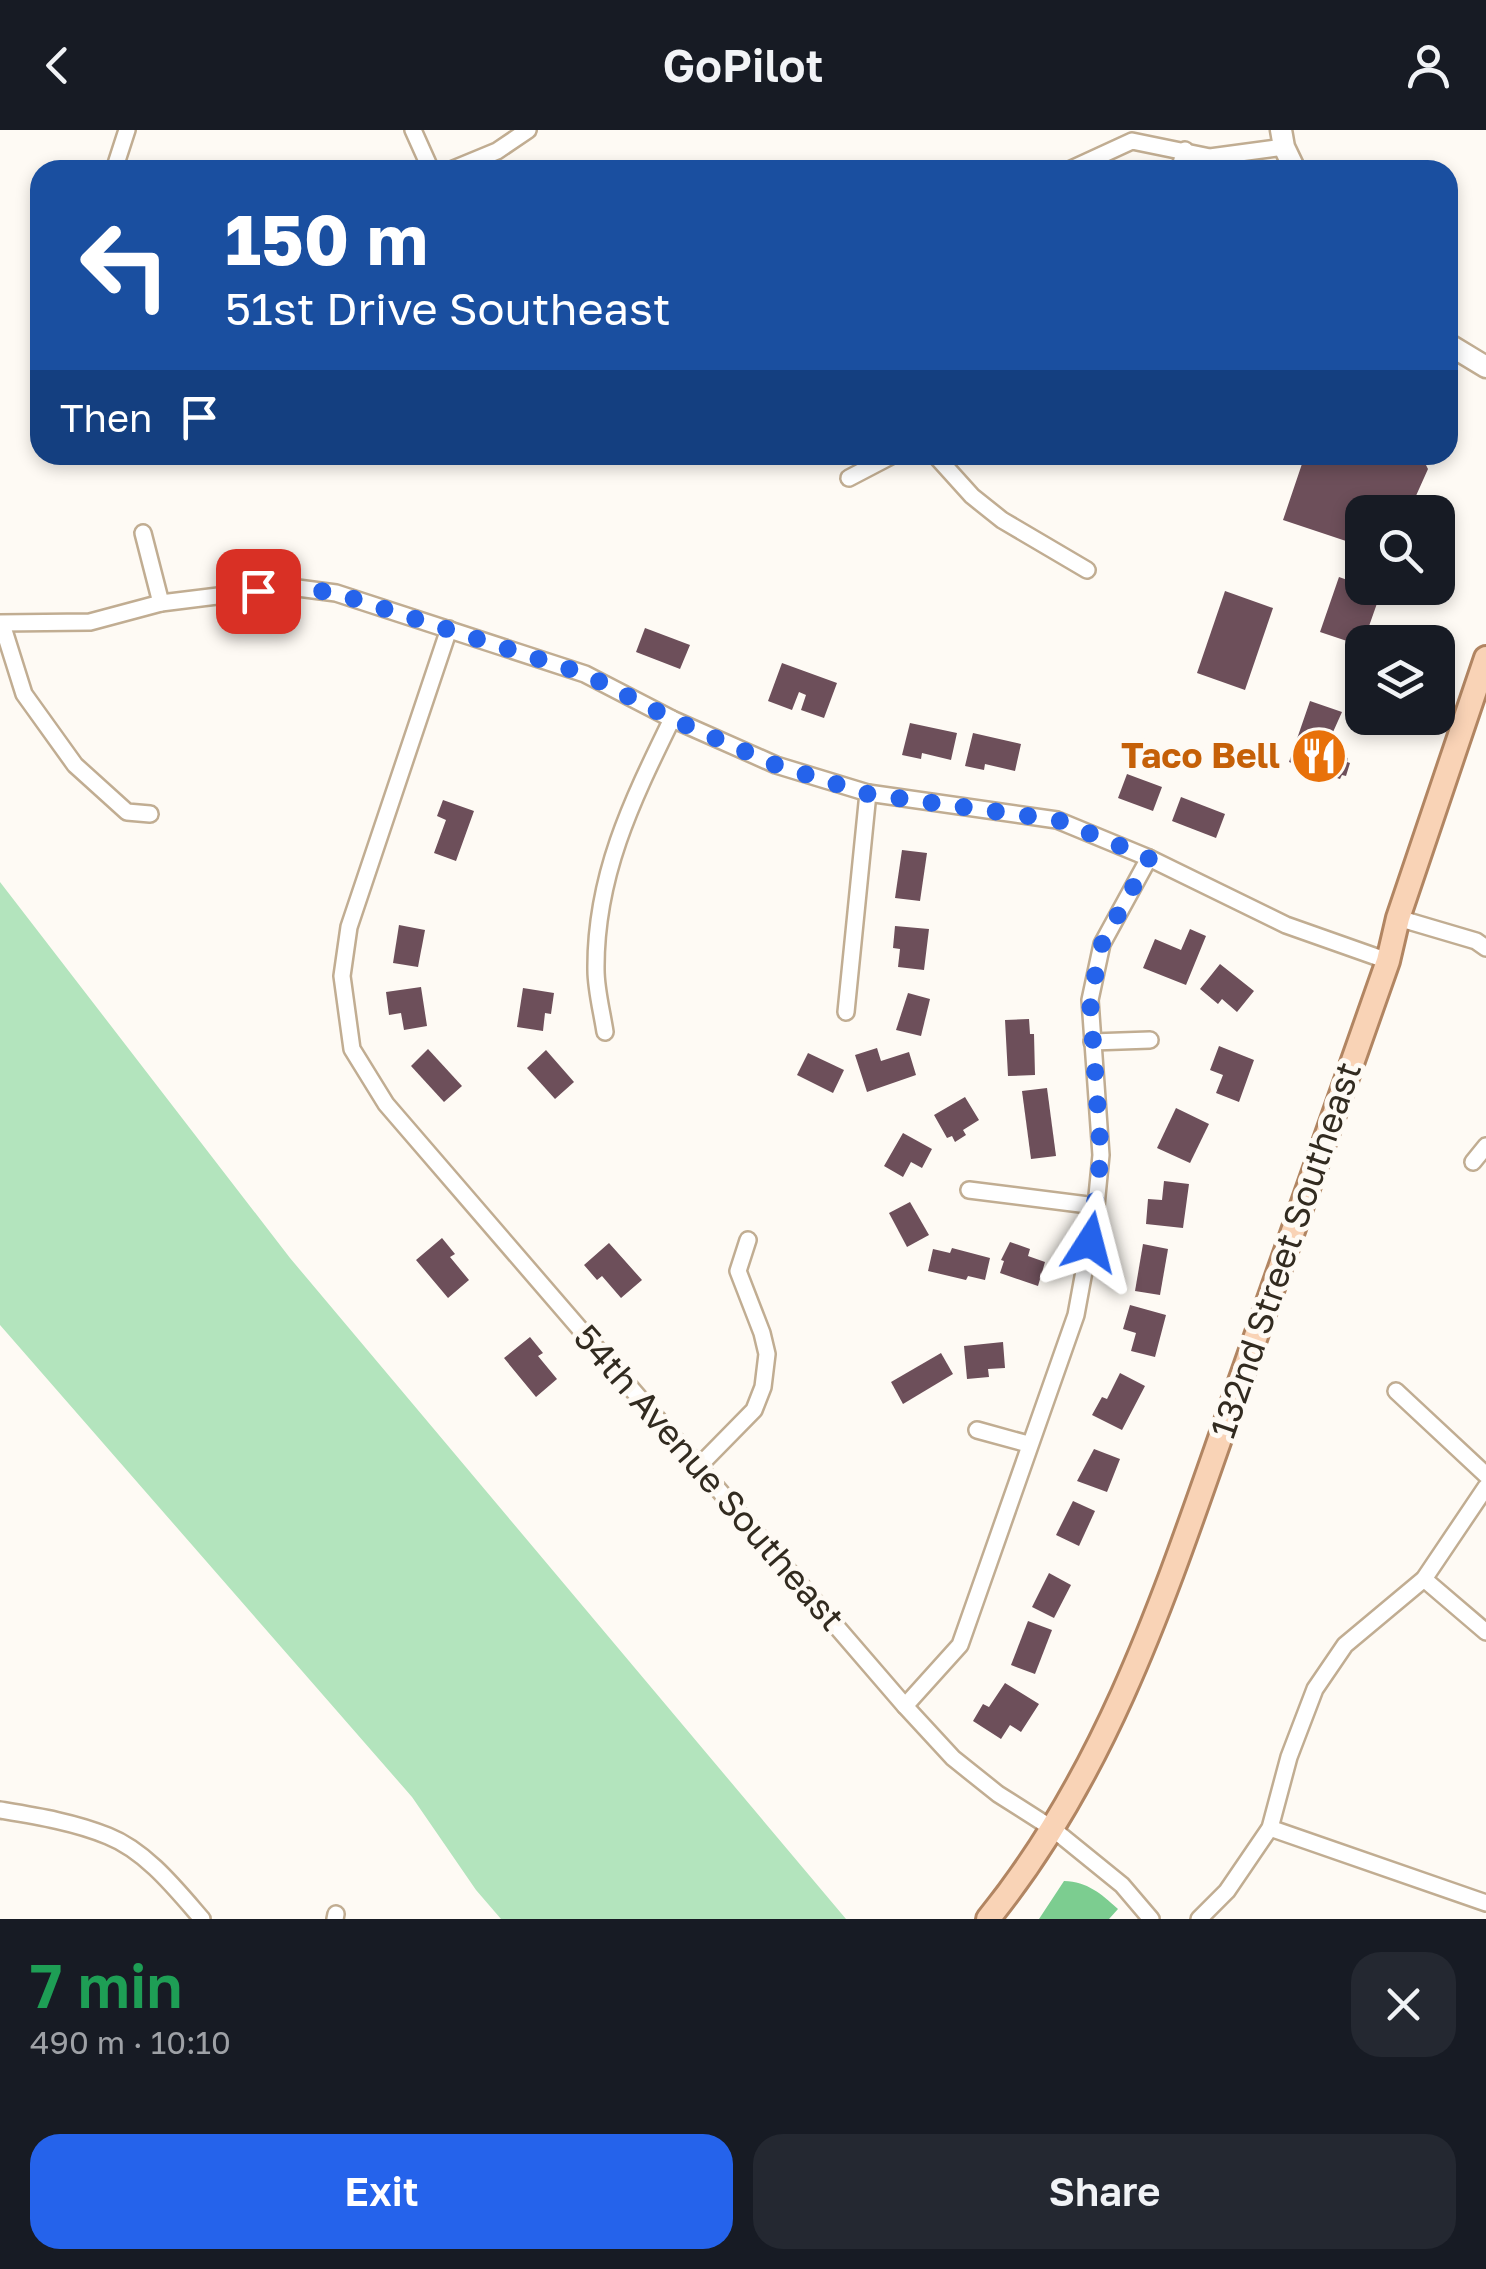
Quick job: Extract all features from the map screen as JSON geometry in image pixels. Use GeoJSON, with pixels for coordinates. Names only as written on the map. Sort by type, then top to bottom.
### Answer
{"type":"FeatureCollection","features":[{"type":"Feature","properties":{"kind":"main road"},"geometry":{"type":"LineString","coordinates":[[1458,350],[1486,367]]}},
{"type":"Feature","properties":{"kind":"main road","name":"132nd Street Southeast"},"geometry":{"type":"LineString","coordinates":[[988,1919],[1053,1829],[1112,1721],[1160,1610],[1388,961],[1398,918],[1486,658]]}},
{"type":"Feature","properties":{"kind":"street"},"geometry":{"type":"LineString","coordinates":[[117,160],[127,130]]}},
{"type":"Feature","properties":{"kind":"street"},"geometry":{"type":"LineString","coordinates":[[412,130],[426,160]]}},
{"type":"Feature","properties":{"kind":"street"},"geometry":{"type":"LineString","coordinates":[[474,160],[528,130]]}},
{"type":"Feature","properties":{"kind":"street"},"geometry":{"type":"LineString","coordinates":[[1091,160],[1132,141],[1210,157],[1283,139]]}},
{"type":"Feature","properties":{"kind":"street"},"geometry":{"type":"LineString","coordinates":[[1182,160],[1185,150]]}},
{"type":"Feature","properties":{"kind":"street"},"geometry":{"type":"LineString","coordinates":[[848,478],[873,465]]}},
{"type":"Feature","properties":{"kind":"street"},"geometry":{"type":"LineString","coordinates":[[944,465],[972,496],[1002,520],[1087,570]]}},
{"type":"Feature","properties":{"kind":"street"},"geometry":{"type":"LineString","coordinates":[[142,533],[160,603]]}},
{"type":"Feature","properties":{"kind":"street"},"geometry":{"type":"LineString","coordinates":[[150,814],[127,812],[75,765],[24,694],[1,623],[90,622],[160,603],[290,587],[336,593],[585,674],[672,719],[776,765],[868,794],[1058,820],[1149,858],[1286,925],[1388,961]]}},
{"type":"Feature","properties":{"kind":"street","name":"54th Avenue Southeast"},"geometry":{"type":"LineString","coordinates":[[449,630],[349,927],[342,976],[352,1049],[386,1104],[953,1758],[998,1794],[1053,1829],[1122,1886],[1151,1919]]}},
{"type":"Feature","properties":{"kind":"street"},"geometry":{"type":"LineString","coordinates":[[604,1032],[596,972],[601,898],[626,814],[672,719]]}},
{"type":"Feature","properties":{"kind":"street"},"geometry":{"type":"LineString","coordinates":[[846,1012],[868,794]]}},
{"type":"Feature","properties":{"kind":"street"},"geometry":{"type":"LineString","coordinates":[[906,1706],[960,1645],[1076,1315],[1101,1155],[1090,1000],[1102,944],[1149,858]]}},
{"type":"Feature","properties":{"kind":"street"},"geometry":{"type":"LineString","coordinates":[[1398,918],[1476,941],[1486,948]]}},
{"type":"Feature","properties":{"kind":"street"},"geometry":{"type":"LineString","coordinates":[[1092,1042],[1150,1040]]}},
{"type":"Feature","properties":{"kind":"street"},"geometry":{"type":"LineString","coordinates":[[1473,1162],[1486,1146]]}},
{"type":"Feature","properties":{"kind":"street"},"geometry":{"type":"LineString","coordinates":[[969,1190],[1096,1206]]}},
{"type":"Feature","properties":{"kind":"street"},"geometry":{"type":"LineString","coordinates":[[698,1466],[754,1410],[764,1387],[766,1354],[762,1333],[738,1271],[748,1240]]}},
{"type":"Feature","properties":{"kind":"street"},"geometry":{"type":"LineString","coordinates":[[1396,1392],[1486,1474]]}},
{"type":"Feature","properties":{"kind":"street"},"geometry":{"type":"LineString","coordinates":[[977,1430],[1028,1444]]}},
{"type":"Feature","properties":{"kind":"street"},"geometry":{"type":"LineString","coordinates":[[1199,1919],[1226,1890],[1270,1828],[1289,1757],[1314,1688],[1344,1644],[1424,1580],[1486,1487]]}},
{"type":"Feature","properties":{"kind":"street"},"geometry":{"type":"LineString","coordinates":[[1424,1580],[1486,1632]]}},
{"type":"Feature","properties":{"kind":"street"},"geometry":{"type":"LineString","coordinates":[[0,1810],[111,1836],[164,1875],[202,1919]]}},
{"type":"Feature","properties":{"kind":"street"},"geometry":{"type":"LineString","coordinates":[[1270,1828],[1486,1902]]}},
{"type":"Feature","properties":{"kind":"green space"},"geometry":{"type":"Polygon","coordinates":[[[0,882],[290,1258],[846,1919],[501,1919],[476,1890],[412,1797],[0,1325],[0,882]]]}},
{"type":"Feature","properties":{"kind":"green space"},"geometry":{"type":"Polygon","coordinates":[[[1064,1881],[1093,1889],[1118,1909],[1109,1919],[1039,1919],[1064,1881]]]}},
{"type":"Feature","properties":{"kind":"building"},"geometry":{"type":"Polygon","coordinates":[[[1302,465],[1426,465],[1428,469],[1416,495],[1345,495],[1345,541],[1283,520],[1302,465]]]}},
{"type":"Feature","properties":{"kind":"building"},"geometry":{"type":"Polygon","coordinates":[[[1339,577],[1345,579],[1345,605],[1376,605],[1369,625],[1345,625],[1345,640],[1320,632],[1339,577]]]}},
{"type":"Feature","properties":{"kind":"building"},"geometry":{"type":"Polygon","coordinates":[[[1225,591],[1273,608],[1245,690],[1197,673],[1225,591]]]}},
{"type":"Feature","properties":{"kind":"building"},"geometry":{"type":"Polygon","coordinates":[[[645,628],[690,645],[680,669],[636,652],[645,628]]]}},
{"type":"Feature","properties":{"kind":"building"},"geometry":{"type":"Polygon","coordinates":[[[782,663],[837,683],[824,718],[801,710],[806,695],[799,692],[792,710],[768,701],[782,663]]]}},
{"type":"Feature","properties":{"kind":"building"},"geometry":{"type":"Polygon","coordinates":[[[1310,701],[1342,712],[1325,750],[1348,758],[1346,776],[1340,779],[1289,762],[1310,701]]]}},
{"type":"Feature","properties":{"kind":"building"},"geometry":{"type":"Polygon","coordinates":[[[910,723],[957,733],[951,760],[922,753],[921,759],[902,755],[910,723]]]}},
{"type":"Feature","properties":{"kind":"building"},"geometry":{"type":"Polygon","coordinates":[[[973,733],[1021,744],[1015,771],[985,764],[984,770],[965,766],[973,733]]]}},
{"type":"Feature","properties":{"kind":"building"},"geometry":{"type":"Polygon","coordinates":[[[1127,774],[1162,787],[1153,811],[1118,798],[1127,774]]]}},
{"type":"Feature","properties":{"kind":"building"},"geometry":{"type":"Polygon","coordinates":[[[1181,797],[1225,814],[1216,838],[1172,821],[1181,797]]]}},
{"type":"Feature","properties":{"kind":"building"},"geometry":{"type":"Polygon","coordinates":[[[443,800],[474,811],[456,861],[434,853],[446,820],[437,816],[443,800]]]}},
{"type":"Feature","properties":{"kind":"building"},"geometry":{"type":"Polygon","coordinates":[[[902,850],[927,853],[920,901],[895,898],[902,850]]]}},
{"type":"Feature","properties":{"kind":"building"},"geometry":{"type":"Polygon","coordinates":[[[399,925],[425,930],[418,967],[393,963],[399,925]]]}},
{"type":"Feature","properties":{"kind":"building"},"geometry":{"type":"Polygon","coordinates":[[[895,926],[929,929],[924,970],[898,967],[900,949],[893,948],[895,926]]]}},
{"type":"Feature","properties":{"kind":"building"},"geometry":{"type":"Polygon","coordinates":[[[1190,929],[1206,936],[1186,985],[1143,968],[1155,939],[1181,950],[1190,929]]]}},
{"type":"Feature","properties":{"kind":"building"},"geometry":{"type":"Polygon","coordinates":[[[1220,964],[1254,991],[1237,1012],[1222,999],[1218,1004],[1200,989],[1220,964]]]}},
{"type":"Feature","properties":{"kind":"building"},"geometry":{"type":"Polygon","coordinates":[[[421,987],[427,1026],[404,1030],[401,1013],[389,1015],[386,992],[421,987]]]}},
{"type":"Feature","properties":{"kind":"building"},"geometry":{"type":"Polygon","coordinates":[[[523,988],[554,993],[551,1014],[545,1013],[543,1031],[517,1027],[523,988]]]}},
{"type":"Feature","properties":{"kind":"building"},"geometry":{"type":"Polygon","coordinates":[[[908,993],[930,999],[921,1036],[896,1030],[908,993]]]}},
{"type":"Feature","properties":{"kind":"building"},"geometry":{"type":"Polygon","coordinates":[[[1029,1019],[1030,1034],[1034,1034],[1035,1075],[1008,1076],[1005,1020],[1029,1019]]]}},
{"type":"Feature","properties":{"kind":"building"},"geometry":{"type":"Polygon","coordinates":[[[1219,1046],[1254,1060],[1239,1102],[1216,1093],[1223,1075],[1210,1070],[1219,1046]]]}},
{"type":"Feature","properties":{"kind":"building"},"geometry":{"type":"Polygon","coordinates":[[[877,1048],[881,1061],[909,1052],[916,1075],[867,1092],[855,1055],[877,1048]]]}},
{"type":"Feature","properties":{"kind":"building"},"geometry":{"type":"Polygon","coordinates":[[[428,1049],[462,1086],[444,1102],[411,1066],[428,1049]]]}},
{"type":"Feature","properties":{"kind":"building"},"geometry":{"type":"Polygon","coordinates":[[[546,1050],[574,1082],[555,1099],[527,1068],[546,1050]]]}},
{"type":"Feature","properties":{"kind":"building"},"geometry":{"type":"Polygon","coordinates":[[[808,1053],[844,1070],[833,1093],[797,1075],[808,1053]]]}},
{"type":"Feature","properties":{"kind":"building"},"geometry":{"type":"Polygon","coordinates":[[[1047,1088],[1056,1156],[1031,1159],[1022,1091],[1047,1088]]]}},
{"type":"Feature","properties":{"kind":"building"},"geometry":{"type":"Polygon","coordinates":[[[965,1097],[979,1120],[963,1130],[966,1135],[955,1142],[952,1136],[947,1138],[934,1115],[965,1097]]]}},
{"type":"Feature","properties":{"kind":"building"},"geometry":{"type":"Polygon","coordinates":[[[1176,1108],[1209,1124],[1190,1163],[1157,1148],[1176,1108]]]}},
{"type":"Feature","properties":{"kind":"building"},"geometry":{"type":"Polygon","coordinates":[[[903,1133],[932,1149],[922,1168],[911,1162],[903,1177],[884,1166],[903,1133]]]}},
{"type":"Feature","properties":{"kind":"building"},"geometry":{"type":"Polygon","coordinates":[[[1164,1181],[1189,1184],[1183,1228],[1146,1224],[1148,1199],[1162,1200],[1164,1181]]]}},
{"type":"Feature","properties":{"kind":"building"},"geometry":{"type":"Polygon","coordinates":[[[910,1202],[929,1235],[907,1247],[889,1213],[910,1202]]]}},
{"type":"Feature","properties":{"kind":"building"},"geometry":{"type":"Polygon","coordinates":[[[442,1238],[455,1254],[450,1257],[469,1280],[448,1298],[416,1260],[442,1238]]]}},
{"type":"Feature","properties":{"kind":"building"},"geometry":{"type":"Polygon","coordinates":[[[1010,1242],[1030,1249],[1028,1256],[1045,1262],[1038,1286],[1000,1273],[1004,1261],[1001,1260],[1010,1242]]]}},
{"type":"Feature","properties":{"kind":"building"},"geometry":{"type":"Polygon","coordinates":[[[609,1243],[642,1280],[621,1298],[602,1276],[597,1280],[584,1265],[609,1243]]]}},
{"type":"Feature","properties":{"kind":"building"},"geometry":{"type":"Polygon","coordinates":[[[1143,1244],[1168,1249],[1160,1295],[1135,1291],[1143,1244]]]}},
{"type":"Feature","properties":{"kind":"building"},"geometry":{"type":"Polygon","coordinates":[[[952,1248],[990,1258],[985,1280],[928,1271],[933,1249],[950,1253],[952,1248]]]}},
{"type":"Feature","properties":{"kind":"building"},"geometry":{"type":"Polygon","coordinates":[[[1130,1305],[1166,1315],[1155,1357],[1131,1351],[1136,1333],[1123,1329],[1130,1305]]]}},
{"type":"Feature","properties":{"kind":"building"},"geometry":{"type":"Polygon","coordinates":[[[530,1337],[543,1353],[538,1356],[557,1379],[536,1397],[504,1358],[530,1337]]]}},
{"type":"Feature","properties":{"kind":"building"},"geometry":{"type":"Polygon","coordinates":[[[1003,1342],[1005,1368],[988,1369],[989,1377],[967,1379],[964,1346],[1003,1342]]]}},
{"type":"Feature","properties":{"kind":"building"},"geometry":{"type":"Polygon","coordinates":[[[941,1353],[953,1374],[903,1404],[891,1382],[941,1353]]]}},
{"type":"Feature","properties":{"kind":"building"},"geometry":{"type":"Polygon","coordinates":[[[1120,1373],[1145,1386],[1122,1430],[1092,1415],[1102,1397],[1107,1399],[1120,1373]]]}},
{"type":"Feature","properties":{"kind":"building"},"geometry":{"type":"Polygon","coordinates":[[[1094,1449],[1120,1459],[1107,1492],[1077,1481],[1094,1449]]]}},
{"type":"Feature","properties":{"kind":"building"},"geometry":{"type":"Polygon","coordinates":[[[1073,1501],[1095,1511],[1079,1546],[1056,1535],[1073,1501]]]}},
{"type":"Feature","properties":{"kind":"building"},"geometry":{"type":"Polygon","coordinates":[[[1049,1573],[1071,1585],[1054,1618],[1032,1607],[1049,1573]]]}},
{"type":"Feature","properties":{"kind":"building"},"geometry":{"type":"Polygon","coordinates":[[[1028,1621],[1052,1630],[1035,1674],[1011,1665],[1028,1621]]]}},
{"type":"Feature","properties":{"kind":"building"},"geometry":{"type":"Polygon","coordinates":[[[1005,1683],[1039,1704],[1021,1732],[1010,1725],[1001,1739],[973,1721],[983,1704],[989,1707],[1005,1683]]]}},
{"type":"Feature","properties":{"kind":"place","name":"Taco Bell"},"geometry":{"type":"Point","coordinates":[1319,756]}},
{"type":"Feature","properties":{"kind":"route"},"geometry":{"type":"LineString","coordinates":[[258,591],[290,587],[336,593],[585,674],[672,719],[776,765],[868,794],[1058,820],[1149,858],[1102,944],[1090,1000],[1101,1155],[1090,1242]]}}]}
